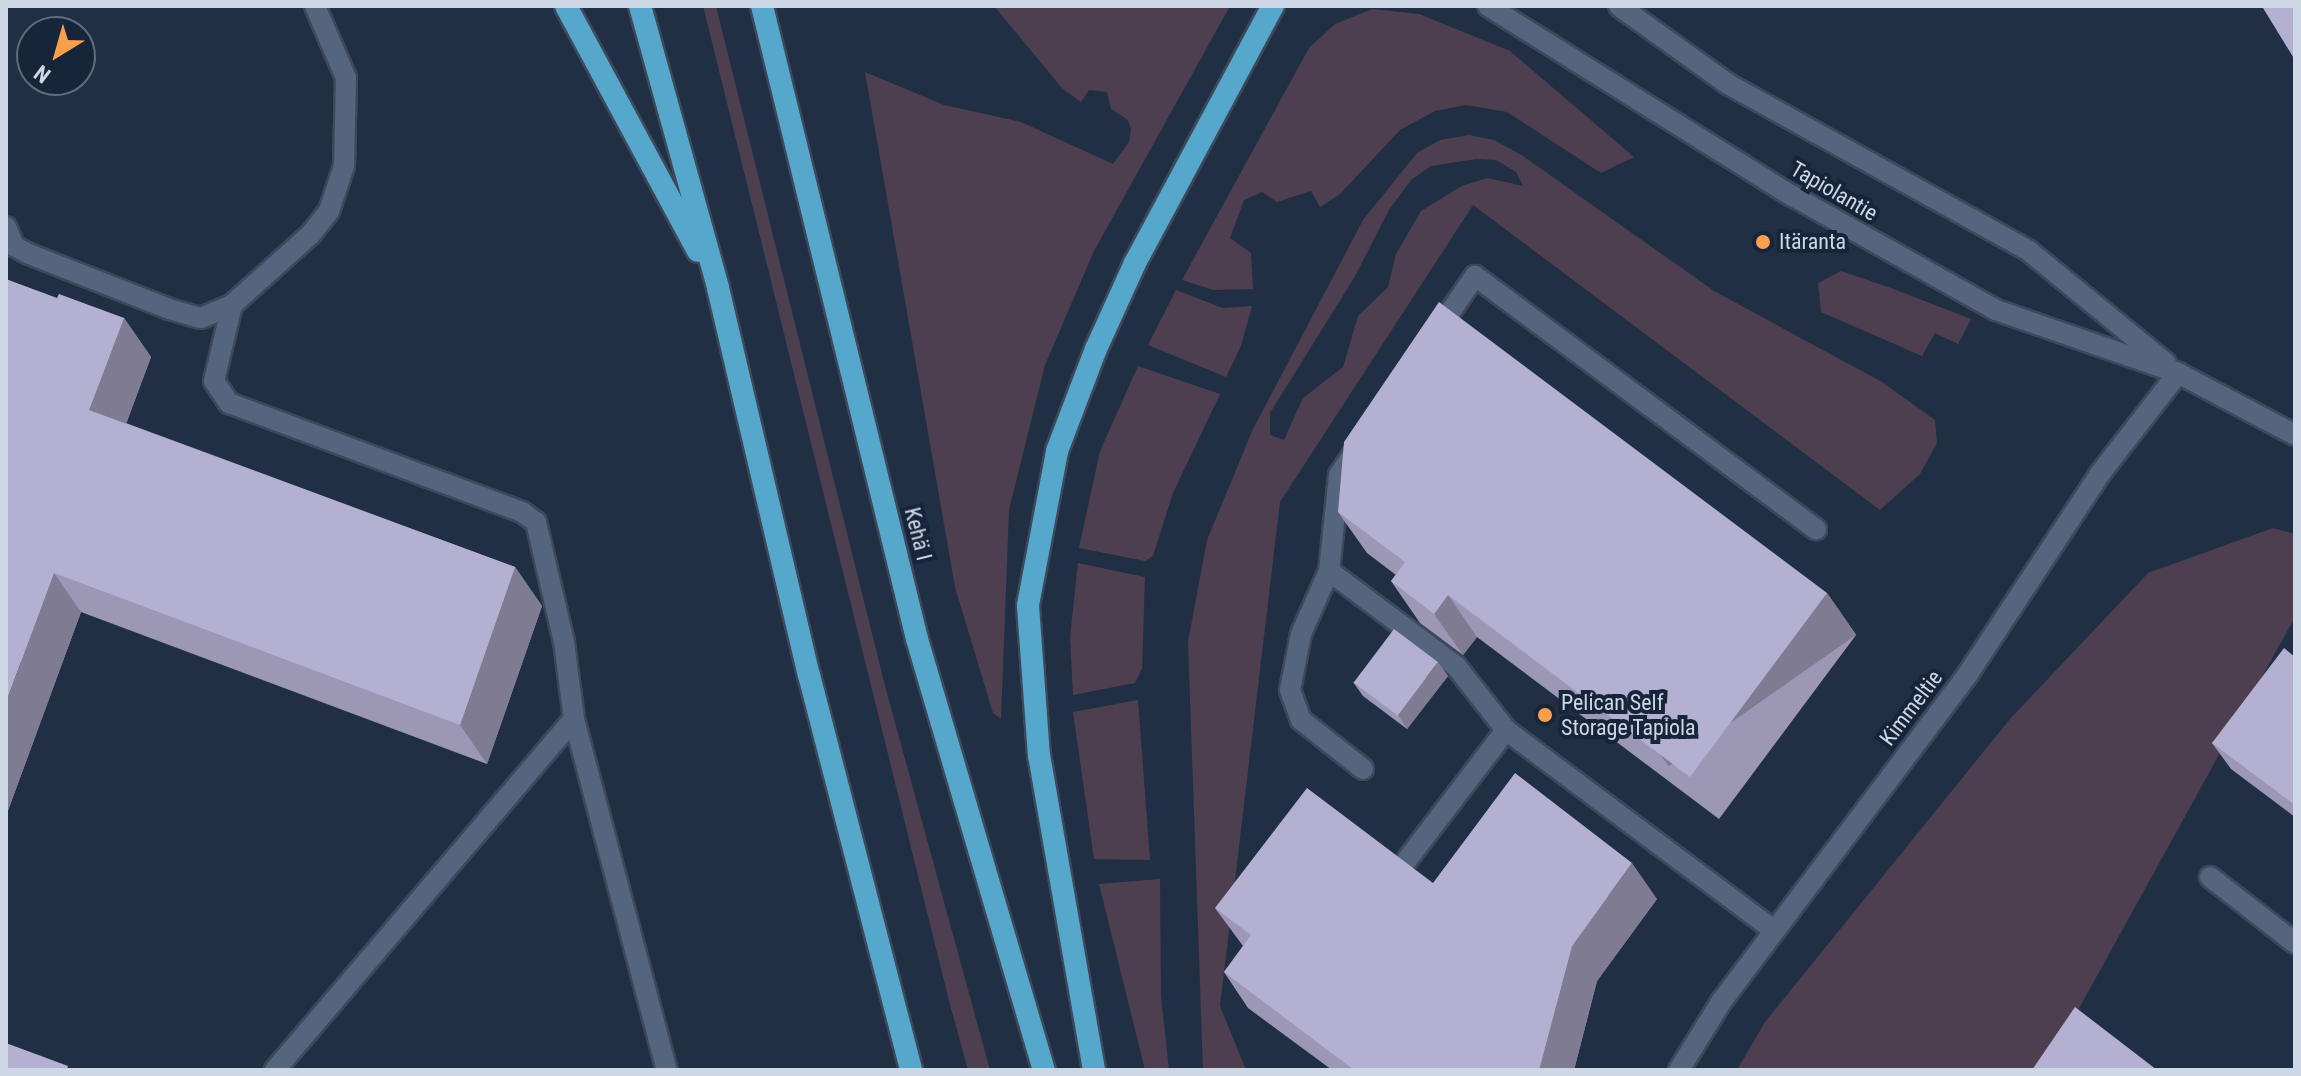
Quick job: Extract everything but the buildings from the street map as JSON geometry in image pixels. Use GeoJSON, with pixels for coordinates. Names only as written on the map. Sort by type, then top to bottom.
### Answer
{"type":"FeatureCollection","features":[{"type":"Feature","properties":{"kind":"highway"},"geometry":{"type":"LineString","coordinates":[[566,6],[718,288]]}},
{"type":"Feature","properties":{"kind":"highway"},"geometry":{"type":"LineString","coordinates":[[640,6],[718,288],[809,675],[911,1070]]}},
{"type":"Feature","properties":{"kind":"highway","name":"Kehä I"},"geometry":{"type":"LineString","coordinates":[[762,6],[917,639],[1044,1070]]}},
{"type":"Feature","properties":{"kind":"highway"},"geometry":{"type":"LineString","coordinates":[[1094,1070],[1039,756],[1028,605],[1057,451],[1096,349],[1135,263],[1273,6]]}},
{"type":"Feature","properties":{"kind":"main road"},"geometry":{"type":"LineString","coordinates":[[9,238],[190,315],[201,318],[232,305],[311,234],[329,211],[344,166],[346,78],[315,6]]}},
{"type":"Feature","properties":{"kind":"main road","name":"Tapiolantie"},"geometry":{"type":"LineString","coordinates":[[1488,6],[1791,195],[1996,310],[2178,373],[2295,435]]}},
{"type":"Feature","properties":{"kind":"main road","name":"Tapiolantie"},"geometry":{"type":"LineString","coordinates":[[1619,6],[1728,84],[2029,251],[2178,373]]}},
{"type":"Feature","properties":{"kind":"main road"},"geometry":{"type":"LineString","coordinates":[[1424,351],[1475,276],[1816,529]]}},
{"type":"Feature","properties":{"kind":"main road"},"geometry":{"type":"LineString","coordinates":[[232,305],[214,381],[229,403],[522,512],[536,522],[564,642],[574,719],[667,1070]]}},
{"type":"Feature","properties":{"kind":"main road","name":"Kimmeltie"},"geometry":{"type":"LineString","coordinates":[[1679,1070],[1773,930],[1968,674],[2099,475],[2178,373]]}},
{"type":"Feature","properties":{"kind":"main road"},"geometry":{"type":"LineString","coordinates":[[1363,769],[1301,720],[1290,690],[1301,634],[1329,571],[1339,475],[1365,438]]}},
{"type":"Feature","properties":{"kind":"main road"},"geometry":{"type":"LineString","coordinates":[[1329,571],[1456,666],[1506,730],[1773,930]]}},
{"type":"Feature","properties":{"kind":"main road"},"geometry":{"type":"LineString","coordinates":[[275,1070],[574,719]]}},
{"type":"Feature","properties":{"kind":"main road"},"geometry":{"type":"LineString","coordinates":[[1407,860],[1506,730]]}},
{"type":"Feature","properties":{"kind":"main road"},"geometry":{"type":"LineString","coordinates":[[2210,877],[2295,943]]}},
{"type":"Feature","properties":{"kind":"shaded area"},"geometry":{"type":"Polygon","coordinates":[[[703,6],[716,6],[885,686],[990,1070],[968,1070],[949,1001],[703,6]]]}},
{"type":"Feature","properties":{"kind":"shaded area"},"geometry":{"type":"Polygon","coordinates":[[[994,6],[1230,6],[1094,251],[1045,365],[1009,510],[1001,719],[993,713],[955,587],[865,72],[944,105],[1021,122],[1113,164],[1129,142],[1131,130],[1128,120],[1111,109],[1107,92],[1089,90],[1081,102],[1062,88],[994,6]]]}},
{"type":"Feature","properties":{"kind":"shaded area"},"geometry":{"type":"Polygon","coordinates":[[[1372,9],[1419,14],[1510,51],[1634,157],[1601,173],[1507,112],[1466,105],[1435,111],[1400,130],[1340,194],[1320,207],[1311,191],[1277,202],[1262,192],[1244,200],[1230,238],[1251,253],[1253,289],[1214,290],[1182,280],[1309,48],[1335,24],[1372,9]]]}},
{"type":"Feature","properties":{"kind":"shaded area"},"geometry":{"type":"Polygon","coordinates":[[[1469,135],[1494,140],[1523,156],[1714,291],[1882,382],[1935,420],[1937,443],[1920,474],[1880,510],[1473,205],[1280,502],[1220,1006],[1246,1070],[1203,1070],[1188,642],[1207,540],[1253,429],[1363,220],[1417,153],[1440,140],[1469,135]],[[1476,159],[1431,166],[1411,180],[1389,210],[1354,278],[1270,413],[1270,435],[1284,440],[1303,398],[1343,367],[1358,316],[1388,287],[1396,254],[1421,211],[1462,186],[1487,178],[1523,186],[1516,172],[1496,160],[1476,159]]]}},
{"type":"Feature","properties":{"kind":"shaded area"},"geometry":{"type":"Polygon","coordinates":[[[1841,271],[1971,319],[1958,344],[1935,333],[1922,356],[1821,312],[1818,283],[1841,271]]]}},
{"type":"Feature","properties":{"kind":"shaded area"},"geometry":{"type":"Polygon","coordinates":[[[1176,290],[1223,308],[1252,306],[1241,346],[1226,377],[1148,345],[1176,290]]]}},
{"type":"Feature","properties":{"kind":"shaded area"},"geometry":{"type":"Polygon","coordinates":[[[1138,366],[1220,394],[1173,493],[1153,556],[1145,561],[1079,548],[1100,451],[1138,366]]]}},
{"type":"Feature","properties":{"kind":"shaded area"},"geometry":{"type":"Polygon","coordinates":[[[2273,528],[2295,534],[2295,617],[2045,1070],[1737,1070],[1765,1022],[2010,719],[2148,573],[2273,528]]]}},
{"type":"Feature","properties":{"kind":"shaded area"},"geometry":{"type":"Polygon","coordinates":[[[1078,563],[1145,577],[1142,669],[1135,683],[1073,695],[1070,637],[1078,563]]]}},
{"type":"Feature","properties":{"kind":"shaded area"},"geometry":{"type":"Polygon","coordinates":[[[1138,700],[1150,860],[1094,859],[1073,712],[1138,700]]]}},
{"type":"Feature","properties":{"kind":"shaded area"},"geometry":{"type":"Polygon","coordinates":[[[1160,879],[1161,996],[1169,1070],[1145,1070],[1099,884],[1160,879]]]}},
{"type":"Feature","properties":{"kind":"place","name":"Itäranta"},"geometry":{"type":"Point","coordinates":[1763,242]}},
{"type":"Feature","properties":{"kind":"place","name":"Pelican Self Storage Tapiola"},"geometry":{"type":"Point","coordinates":[1545,715]}}]}
